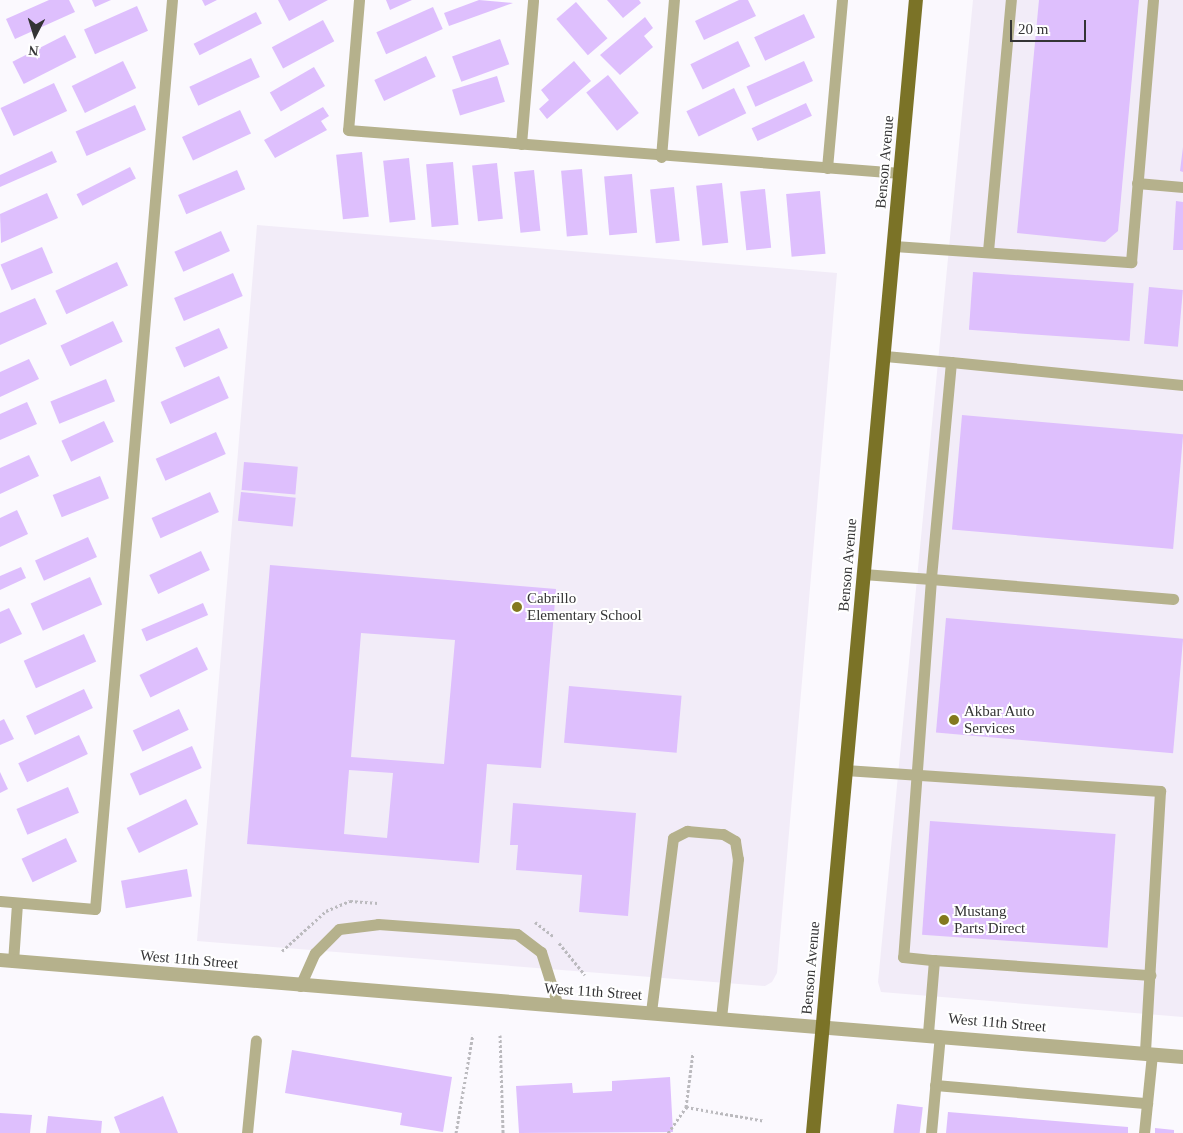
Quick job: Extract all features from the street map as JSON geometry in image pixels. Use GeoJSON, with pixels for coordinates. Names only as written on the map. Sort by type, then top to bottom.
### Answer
{"type":"FeatureCollection","features":[{"type":"Feature","properties":{"kind":"main road","name":"Benson Avenue"},"geometry":{"type":"LineString","coordinates":[[813,1133],[916,0]]}},
{"type":"Feature","properties":{"kind":"street","name":"West 11th Street"},"geometry":{"type":"LineString","coordinates":[[7,961],[721,1019],[823,1024],[1183,1057]]}},
{"type":"Feature","properties":{"kind":"lane"},"geometry":{"type":"LineString","coordinates":[[0,902],[96,909],[172,0]]}},
{"type":"Feature","properties":{"kind":"lane"},"geometry":{"type":"LineString","coordinates":[[359,0],[348,130],[661,157],[900,173]]}},
{"type":"Feature","properties":{"kind":"lane"},"geometry":{"type":"LineString","coordinates":[[521,144],[534,0]]}},
{"type":"Feature","properties":{"kind":"lane"},"geometry":{"type":"LineString","coordinates":[[661,157],[674,0]]}},
{"type":"Feature","properties":{"kind":"lane"},"geometry":{"type":"LineString","coordinates":[[827,168],[842,0]]}},
{"type":"Feature","properties":{"kind":"lane"},"geometry":{"type":"LineString","coordinates":[[988,251],[1011,0]]}},
{"type":"Feature","properties":{"kind":"lane"},"geometry":{"type":"LineString","coordinates":[[894,246],[1131,262],[1153,0]]}},
{"type":"Feature","properties":{"kind":"lane"},"geometry":{"type":"LineString","coordinates":[[1137,183],[1183,187]]}},
{"type":"Feature","properties":{"kind":"lane"},"geometry":{"type":"LineString","coordinates":[[885,356],[1183,385]]}},
{"type":"Feature","properties":{"kind":"lane"},"geometry":{"type":"LineString","coordinates":[[951,362],[915,777],[903,957],[1150,975]]}},
{"type":"Feature","properties":{"kind":"lane"},"geometry":{"type":"LineString","coordinates":[[863,574],[1173,599]]}},
{"type":"Feature","properties":{"kind":"lane"},"geometry":{"type":"LineString","coordinates":[[845,770],[915,777],[1160,791],[1150,975],[1147,1103],[1144,1133]]}},
{"type":"Feature","properties":{"kind":"lane"},"geometry":{"type":"LineString","coordinates":[[651,1012],[673,838],[687,832],[723,834],[735,841],[738,859],[721,1019]]}},
{"type":"Feature","properties":{"kind":"lane"},"geometry":{"type":"LineString","coordinates":[[7,961],[17,903]]}},
{"type":"Feature","properties":{"kind":"lane"},"geometry":{"type":"LineString","coordinates":[[300,986],[315,953],[339,929],[378,924],[517,934],[540,952],[558,1006]]}},
{"type":"Feature","properties":{"kind":"lane"},"geometry":{"type":"LineString","coordinates":[[931,1133],[935,1085],[934,960]]}},
{"type":"Feature","properties":{"kind":"lane"},"geometry":{"type":"LineString","coordinates":[[247,1133],[256,1040]]}},
{"type":"Feature","properties":{"kind":"lane"},"geometry":{"type":"LineString","coordinates":[[935,1085],[1147,1103]]}},
{"type":"Feature","properties":{"kind":"path"},"geometry":{"type":"LineString","coordinates":[[456,1133],[474,1034]]}},
{"type":"Feature","properties":{"kind":"path"},"geometry":{"type":"LineString","coordinates":[[500,1036],[503,1133]]}},
{"type":"Feature","properties":{"kind":"path"},"geometry":{"type":"LineString","coordinates":[[668,1133],[686,1107],[692,1052]]}},
{"type":"Feature","properties":{"kind":"path"},"geometry":{"type":"LineString","coordinates":[[686,1107],[765,1121]]}},
{"type":"Feature","properties":{"kind":"shaded area"},"geometry":{"type":"Polygon","coordinates":[[[973,0],[1183,0],[1183,1017],[881,992],[878,982],[973,0]]]}},
{"type":"Feature","properties":{"kind":"shaded area","name":"Cabrillo Elementary School"},"geometry":{"type":"Polygon","coordinates":[[[257,225],[837,273],[777,973],[772,982],[765,986],[197,941],[257,225]]]}},
{"type":"Feature","properties":{"kind":"building"},"geometry":{"type":"Polygon","coordinates":[[[49,0],[69,0],[75,12],[15,39],[6,19],[49,0]]]}},
{"type":"Feature","properties":{"kind":"building"},"geometry":{"type":"Polygon","coordinates":[[[92,0],[111,0],[95,7],[92,0]]]}},
{"type":"Feature","properties":{"kind":"building"},"geometry":{"type":"Polygon","coordinates":[[[202,0],[217,0],[205,6],[202,0]]]}},
{"type":"Feature","properties":{"kind":"building"},"geometry":{"type":"Polygon","coordinates":[[[278,0],[328,0],[289,21],[278,0]]]}},
{"type":"Feature","properties":{"kind":"building"},"geometry":{"type":"Polygon","coordinates":[[[386,0],[412,0],[390,10],[386,0]]]}},
{"type":"Feature","properties":{"kind":"building"},"geometry":{"type":"Polygon","coordinates":[[[479,0],[513,3],[449,26],[444,13],[479,0]]]}},
{"type":"Feature","properties":{"kind":"building"},"geometry":{"type":"Polygon","coordinates":[[[607,0],[639,0],[641,3],[623,18],[607,0]]]}},
{"type":"Feature","properties":{"kind":"building"},"geometry":{"type":"Polygon","coordinates":[[[739,0],[748,0],[756,16],[704,40],[695,21],[739,0]]]}},
{"type":"Feature","properties":{"kind":"building"},"geometry":{"type":"Polygon","coordinates":[[[1039,0],[1139,0],[1118,231],[1105,242],[1017,233],[1039,0]]]}},
{"type":"Feature","properties":{"kind":"building"},"geometry":{"type":"Polygon","coordinates":[[[576,2],[607,38],[588,55],[556,19],[576,2]]]}},
{"type":"Feature","properties":{"kind":"building"},"geometry":{"type":"Polygon","coordinates":[[[137,6],[148,31],[95,54],[84,30],[137,6]]]}},
{"type":"Feature","properties":{"kind":"building"},"geometry":{"type":"Polygon","coordinates":[[[433,7],[443,29],[386,54],[376,32],[433,7]]]}},
{"type":"Feature","properties":{"kind":"building"},"geometry":{"type":"Polygon","coordinates":[[[256,12],[262,24],[200,55],[194,44],[256,12]]]}},
{"type":"Feature","properties":{"kind":"building"},"geometry":{"type":"Polygon","coordinates":[[[804,14],[815,38],[765,61],[754,37],[804,14]]]}},
{"type":"Feature","properties":{"kind":"building"},"geometry":{"type":"Polygon","coordinates":[[[645,17],[653,28],[644,36],[653,47],[620,75],[600,55],[645,17]]]}},
{"type":"Feature","properties":{"kind":"building"},"geometry":{"type":"Polygon","coordinates":[[[323,20],[334,41],[283,68],[272,47],[323,20]]]}},
{"type":"Feature","properties":{"kind":"building"},"geometry":{"type":"Polygon","coordinates":[[[65,35],[76,57],[24,84],[12,62],[65,35]]]}},
{"type":"Feature","properties":{"kind":"building"},"geometry":{"type":"Polygon","coordinates":[[[500,39],[509,64],[461,82],[452,56],[500,39]]]}},
{"type":"Feature","properties":{"kind":"building"},"geometry":{"type":"Polygon","coordinates":[[[738,41],[750,66],[703,89],[690,64],[738,41]]]}},
{"type":"Feature","properties":{"kind":"building"},"geometry":{"type":"Polygon","coordinates":[[[426,56],[436,77],[384,101],[374,80],[426,56]]]}},
{"type":"Feature","properties":{"kind":"building"},"geometry":{"type":"Polygon","coordinates":[[[251,58],[260,77],[198,106],[189,87],[251,58]]]}},
{"type":"Feature","properties":{"kind":"building"},"geometry":{"type":"Polygon","coordinates":[[[123,61],[136,88],[85,113],[72,86],[123,61]]]}},
{"type":"Feature","properties":{"kind":"building"},"geometry":{"type":"Polygon","coordinates":[[[574,61],[591,81],[547,119],[539,109],[549,100],[541,90],[574,61]]]}},
{"type":"Feature","properties":{"kind":"building"},"geometry":{"type":"Polygon","coordinates":[[[804,61],[813,81],[755,107],[746,87],[804,61]]]}},
{"type":"Feature","properties":{"kind":"building"},"geometry":{"type":"Polygon","coordinates":[[[314,67],[325,86],[281,112],[270,92],[314,67]]]}},
{"type":"Feature","properties":{"kind":"building"},"geometry":{"type":"Polygon","coordinates":[[[608,75],[639,113],[617,131],[586,93],[608,75]]]}},
{"type":"Feature","properties":{"kind":"building"},"geometry":{"type":"Polygon","coordinates":[[[497,76],[505,102],[460,116],[452,90],[497,76]]]}},
{"type":"Feature","properties":{"kind":"building"},"geometry":{"type":"Polygon","coordinates":[[[54,83],[67,111],[14,136],[1,108],[54,83]]]}},
{"type":"Feature","properties":{"kind":"building"},"geometry":{"type":"Polygon","coordinates":[[[734,88],[746,113],[699,136],[686,111],[734,88]]]}},
{"type":"Feature","properties":{"kind":"building"},"geometry":{"type":"Polygon","coordinates":[[[806,103],[812,116],[758,141],[752,128],[806,103]]]}},
{"type":"Feature","properties":{"kind":"building"},"geometry":{"type":"Polygon","coordinates":[[[135,105],[146,130],[87,156],[76,131],[135,105]]]}},
{"type":"Feature","properties":{"kind":"building"},"geometry":{"type":"Polygon","coordinates":[[[323,107],[329,116],[321,121],[327,130],[275,158],[264,140],[323,107]]]}},
{"type":"Feature","properties":{"kind":"building"},"geometry":{"type":"Polygon","coordinates":[[[240,110],[251,134],[193,161],[182,137],[240,110]]]}},
{"type":"Feature","properties":{"kind":"building"},"geometry":{"type":"Polygon","coordinates":[[[1183,147],[1183,172],[1180,171],[1183,147]]]}},
{"type":"Feature","properties":{"kind":"building"},"geometry":{"type":"Polygon","coordinates":[[[52,151],[57,162],[0,187],[0,175],[52,151]]]}},
{"type":"Feature","properties":{"kind":"building"},"geometry":{"type":"Polygon","coordinates":[[[362,152],[369,217],[343,219],[336,155],[362,152]]]}},
{"type":"Feature","properties":{"kind":"building"},"geometry":{"type":"Polygon","coordinates":[[[409,158],[415,220],[390,222],[383,161],[409,158]]]}},
{"type":"Feature","properties":{"kind":"building"},"geometry":{"type":"Polygon","coordinates":[[[453,162],[458,225],[432,227],[426,164],[453,162]]]}},
{"type":"Feature","properties":{"kind":"building"},"geometry":{"type":"Polygon","coordinates":[[[497,163],[503,219],[478,221],[472,166],[497,163]]]}},
{"type":"Feature","properties":{"kind":"building"},"geometry":{"type":"Polygon","coordinates":[[[130,167],[136,179],[82,206],[77,194],[130,167]]]}},
{"type":"Feature","properties":{"kind":"building"},"geometry":{"type":"Polygon","coordinates":[[[582,169],[588,235],[567,237],[561,171],[582,169]]]}},
{"type":"Feature","properties":{"kind":"building"},"geometry":{"type":"Polygon","coordinates":[[[237,170],[245,189],[186,214],[178,195],[237,170]]]}},
{"type":"Feature","properties":{"kind":"building"},"geometry":{"type":"Polygon","coordinates":[[[534,170],[540,231],[520,233],[514,172],[534,170]]]}},
{"type":"Feature","properties":{"kind":"building"},"geometry":{"type":"Polygon","coordinates":[[[632,174],[637,233],[609,235],[604,176],[632,174]]]}},
{"type":"Feature","properties":{"kind":"building"},"geometry":{"type":"Polygon","coordinates":[[[722,183],[728,243],[702,245],[696,186],[722,183]]]}},
{"type":"Feature","properties":{"kind":"building"},"geometry":{"type":"Polygon","coordinates":[[[674,187],[680,241],[656,243],[650,190],[674,187]]]}},
{"type":"Feature","properties":{"kind":"building"},"geometry":{"type":"Polygon","coordinates":[[[765,189],[771,248],[746,250],[740,192],[765,189]]]}},
{"type":"Feature","properties":{"kind":"building"},"geometry":{"type":"Polygon","coordinates":[[[820,191],[825,254],[792,257],[786,194],[820,191]]]}},
{"type":"Feature","properties":{"kind":"building"},"geometry":{"type":"Polygon","coordinates":[[[47,193],[58,218],[1,243],[0,214],[47,193]]]}},
{"type":"Feature","properties":{"kind":"building"},"geometry":{"type":"Polygon","coordinates":[[[1176,201],[1183,202],[1183,250],[1173,250],[1176,201]]]}},
{"type":"Feature","properties":{"kind":"building"},"geometry":{"type":"Polygon","coordinates":[[[221,231],[230,251],[183,272],[174,252],[221,231]]]}},
{"type":"Feature","properties":{"kind":"building"},"geometry":{"type":"Polygon","coordinates":[[[42,247],[53,273],[12,290],[1,265],[42,247]]]}},
{"type":"Feature","properties":{"kind":"building"},"geometry":{"type":"Polygon","coordinates":[[[117,262],[128,286],[66,314],[55,291],[117,262]]]}},
{"type":"Feature","properties":{"kind":"building"},"geometry":{"type":"Polygon","coordinates":[[[973,272],[1134,283],[1130,341],[969,330],[973,272]]]}},
{"type":"Feature","properties":{"kind":"building"},"geometry":{"type":"Polygon","coordinates":[[[233,273],[243,296],[184,321],[174,298],[233,273]]]}},
{"type":"Feature","properties":{"kind":"building"},"geometry":{"type":"Polygon","coordinates":[[[1149,287],[1183,290],[1178,347],[1144,344],[1149,287]]]}},
{"type":"Feature","properties":{"kind":"building"},"geometry":{"type":"Polygon","coordinates":[[[35,298],[47,324],[0,345],[0,313],[35,298]]]}},
{"type":"Feature","properties":{"kind":"building"},"geometry":{"type":"Polygon","coordinates":[[[113,321],[123,342],[70,366],[60,346],[113,321]]]}},
{"type":"Feature","properties":{"kind":"building"},"geometry":{"type":"Polygon","coordinates":[[[219,328],[228,348],[184,368],[175,348],[219,328]]]}},
{"type":"Feature","properties":{"kind":"building"},"geometry":{"type":"Polygon","coordinates":[[[29,359],[39,379],[0,397],[0,372],[29,359]]]}},
{"type":"Feature","properties":{"kind":"building"},"geometry":{"type":"Polygon","coordinates":[[[219,376],[229,398],[170,424],[161,402],[219,376]]]}},
{"type":"Feature","properties":{"kind":"building"},"geometry":{"type":"Polygon","coordinates":[[[106,379],[115,401],[59,424],[50,401],[106,379]]]}},
{"type":"Feature","properties":{"kind":"building"},"geometry":{"type":"Polygon","coordinates":[[[27,402],[37,424],[0,440],[0,414],[27,402]]]}},
{"type":"Feature","properties":{"kind":"building"},"geometry":{"type":"Polygon","coordinates":[[[962,415],[1183,434],[1173,549],[952,530],[962,415]]]}},
{"type":"Feature","properties":{"kind":"building"},"geometry":{"type":"Polygon","coordinates":[[[104,421],[114,442],[71,462],[61,441],[104,421]]]}},
{"type":"Feature","properties":{"kind":"building"},"geometry":{"type":"Polygon","coordinates":[[[216,432],[226,454],[165,481],[156,459],[216,432]]]}},
{"type":"Feature","properties":{"kind":"building"},"geometry":{"type":"Polygon","coordinates":[[[29,455],[39,476],[0,494],[0,468],[29,455]]]}},
{"type":"Feature","properties":{"kind":"building"},"geometry":{"type":"Polygon","coordinates":[[[244,462],[298,467],[295,495],[242,490],[244,462]]]}},
{"type":"Feature","properties":{"kind":"building"},"geometry":{"type":"Polygon","coordinates":[[[100,476],[109,498],[62,517],[53,495],[100,476]]]}},
{"type":"Feature","properties":{"kind":"building"},"geometry":{"type":"Polygon","coordinates":[[[210,492],[219,512],[160,538],[152,518],[210,492]]]}},
{"type":"Feature","properties":{"kind":"building"},"geometry":{"type":"Polygon","coordinates":[[[241,492],[296,498],[293,527],[238,521],[241,492]]]}},
{"type":"Feature","properties":{"kind":"building"},"geometry":{"type":"Polygon","coordinates":[[[17,510],[28,534],[0,547],[0,518],[17,510]]]}},
{"type":"Feature","properties":{"kind":"building"},"geometry":{"type":"Polygon","coordinates":[[[88,537],[97,557],[44,581],[35,561],[88,537]]]}},
{"type":"Feature","properties":{"kind":"building"},"geometry":{"type":"Polygon","coordinates":[[[201,551],[210,570],[158,594],[149,575],[201,551]]]}},
{"type":"Feature","properties":{"kind":"building"},"geometry":{"type":"Polygon","coordinates":[[[270,565],[556,589],[541,768],[487,764],[479,863],[247,844],[270,565]],[[361,633],[351,757],[444,764],[455,640],[361,633]],[[349,770],[344,834],[387,838],[393,773],[349,770]]]}},
{"type":"Feature","properties":{"kind":"building"},"geometry":{"type":"Polygon","coordinates":[[[21,567],[26,578],[0,590],[0,576],[21,567]]]}},
{"type":"Feature","properties":{"kind":"building"},"geometry":{"type":"Polygon","coordinates":[[[90,577],[102,604],[43,631],[31,603],[90,577]]]}},
{"type":"Feature","properties":{"kind":"building"},"geometry":{"type":"Polygon","coordinates":[[[203,603],[208,615],[146,641],[141,629],[203,603]]]}},
{"type":"Feature","properties":{"kind":"building"},"geometry":{"type":"Polygon","coordinates":[[[9,608],[22,634],[0,644],[0,612],[9,608]]]}},
{"type":"Feature","properties":{"kind":"building"},"geometry":{"type":"Polygon","coordinates":[[[946,618],[1183,639],[1173,753],[936,733],[946,618]]]}},
{"type":"Feature","properties":{"kind":"building"},"geometry":{"type":"Polygon","coordinates":[[[84,634],[96,661],[36,688],[24,661],[84,634]]]}},
{"type":"Feature","properties":{"kind":"building"},"geometry":{"type":"Polygon","coordinates":[[[197,647],[208,669],[150,698],[139,675],[197,647]]]}},
{"type":"Feature","properties":{"kind":"building"},"geometry":{"type":"Polygon","coordinates":[[[569,686],[682,696],[677,753],[564,743],[569,686]]]}},
{"type":"Feature","properties":{"kind":"building"},"geometry":{"type":"Polygon","coordinates":[[[84,689],[93,708],[35,735],[26,716],[84,689]]]}},
{"type":"Feature","properties":{"kind":"building"},"geometry":{"type":"Polygon","coordinates":[[[179,709],[189,730],[142,751],[133,731],[179,709]]]}},
{"type":"Feature","properties":{"kind":"building"},"geometry":{"type":"Polygon","coordinates":[[[4,719],[14,739],[0,745],[0,721],[4,719]]]}},
{"type":"Feature","properties":{"kind":"building"},"geometry":{"type":"Polygon","coordinates":[[[79,735],[88,754],[27,782],[18,763],[79,735]]]}},
{"type":"Feature","properties":{"kind":"building"},"geometry":{"type":"Polygon","coordinates":[[[192,746],[202,768],[140,796],[130,774],[192,746]]]}},
{"type":"Feature","properties":{"kind":"building"},"geometry":{"type":"Polygon","coordinates":[[[0,772],[8,789],[0,793],[0,772]]]}},
{"type":"Feature","properties":{"kind":"building"},"geometry":{"type":"Polygon","coordinates":[[[68,787],[79,813],[27,835],[16,809],[68,787]]]}},
{"type":"Feature","properties":{"kind":"building"},"geometry":{"type":"Polygon","coordinates":[[[186,799],[198,824],[139,853],[127,828],[186,799]]]}},
{"type":"Feature","properties":{"kind":"building"},"geometry":{"type":"Polygon","coordinates":[[[513,803],[636,813],[628,916],[579,912],[582,875],[516,870],[518,845],[510,845],[513,803]]]}},
{"type":"Feature","properties":{"kind":"building"},"geometry":{"type":"Polygon","coordinates":[[[930,821],[1116,834],[1108,948],[922,935],[930,821]]]}},
{"type":"Feature","properties":{"kind":"building"},"geometry":{"type":"Polygon","coordinates":[[[66,838],[77,862],[33,882],[22,859],[66,838]]]}},
{"type":"Feature","properties":{"kind":"building"},"geometry":{"type":"Polygon","coordinates":[[[187,869],[192,897],[126,908],[121,881],[187,869]]]}},
{"type":"Feature","properties":{"kind":"building"},"geometry":{"type":"Polygon","coordinates":[[[292,1050],[452,1077],[443,1132],[400,1125],[402,1113],[285,1093],[292,1050]]]}},
{"type":"Feature","properties":{"kind":"building"},"geometry":{"type":"Polygon","coordinates":[[[670,1077],[673,1132],[519,1133],[516,1086],[572,1083],[573,1093],[612,1091],[612,1081],[670,1077]]]}},
{"type":"Feature","properties":{"kind":"building"},"geometry":{"type":"Polygon","coordinates":[[[163,1096],[178,1133],[120,1133],[114,1117],[163,1096]]]}},
{"type":"Feature","properties":{"kind":"building"},"geometry":{"type":"Polygon","coordinates":[[[897,1104],[923,1107],[920,1133],[893,1133],[897,1104]]]}},
{"type":"Feature","properties":{"kind":"building"},"geometry":{"type":"Polygon","coordinates":[[[948,1112],[1128,1127],[1128,1133],[946,1133],[948,1112]]]}},
{"type":"Feature","properties":{"kind":"building"},"geometry":{"type":"Polygon","coordinates":[[[0,1113],[32,1115],[30,1133],[0,1133],[0,1113]]]}},
{"type":"Feature","properties":{"kind":"building"},"geometry":{"type":"Polygon","coordinates":[[[48,1116],[102,1121],[101,1133],[46,1133],[48,1116]]]}},
{"type":"Feature","properties":{"kind":"building"},"geometry":{"type":"Polygon","coordinates":[[[1155,1128],[1174,1130],[1174,1133],[1155,1133],[1155,1128]]]}},
{"type":"Feature","properties":{"kind":"place","name":"Cabrillo Elementary School"},"geometry":{"type":"Point","coordinates":[517,607]}},
{"type":"Feature","properties":{"kind":"place","name":"Akbar Auto Services"},"geometry":{"type":"Point","coordinates":[954,720]}},
{"type":"Feature","properties":{"kind":"place","name":"Mustang Parts Direct"},"geometry":{"type":"Point","coordinates":[944,920]}}]}
